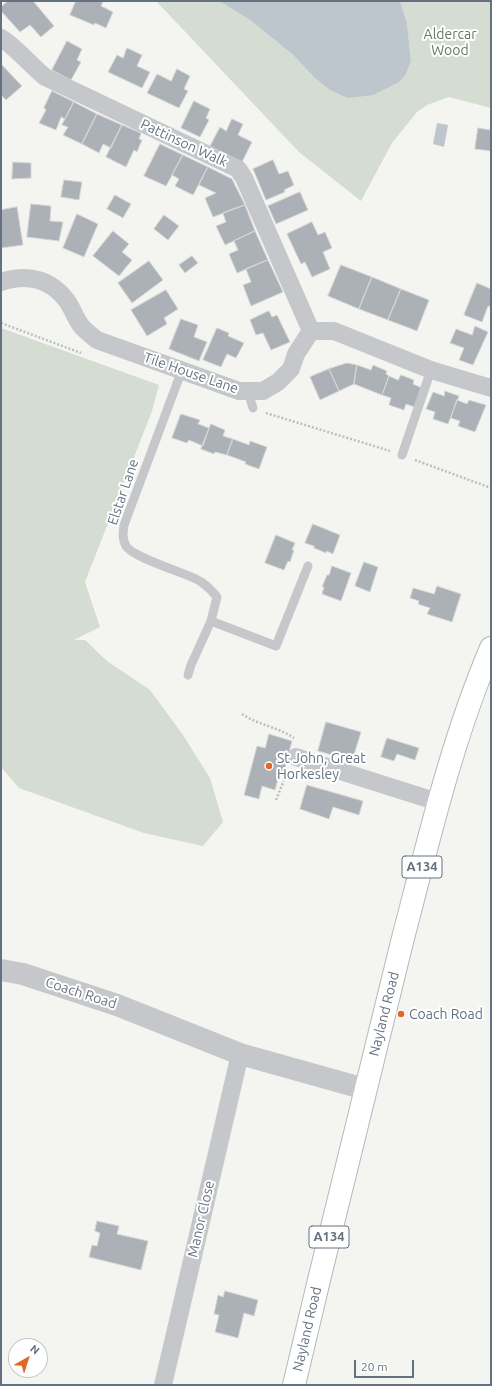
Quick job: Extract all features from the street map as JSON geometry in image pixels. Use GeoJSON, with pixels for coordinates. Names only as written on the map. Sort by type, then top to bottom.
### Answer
{"type":"FeatureCollection","features":[{"type":"Feature","properties":{"kind":"main road","name":"Nayland Road"},"geometry":{"type":"LineString","coordinates":[[294,1385],[364,1090],[438,802],[475,686],[491,648]]}},
{"type":"Feature","properties":{"kind":"street","name":"Pattinson Walk"},"geometry":{"type":"LineString","coordinates":[[1,38],[11,44],[44,78],[238,169],[244,178],[311,331]]}},
{"type":"Feature","properties":{"kind":"street","name":"Tile House Lane"},"geometry":{"type":"LineString","coordinates":[[1,282],[10,279],[33,278],[54,287],[67,301],[82,327],[97,340],[239,391],[250,400],[278,382],[291,369],[296,354],[311,331]]}},
{"type":"Feature","properties":{"kind":"street"},"geometry":{"type":"LineString","coordinates":[[311,331],[334,331],[431,370],[491,388]]}},
{"type":"Feature","properties":{"kind":"street"},"geometry":{"type":"LineString","coordinates":[[296,757],[438,802]]}},
{"type":"Feature","properties":{"kind":"street","name":"Coach Road"},"geometry":{"type":"LineString","coordinates":[[1,970],[23,974],[117,1005],[240,1054],[364,1090]]}},
{"type":"Feature","properties":{"kind":"street","name":"Manor Close"},"geometry":{"type":"LineString","coordinates":[[163,1385],[240,1054]]}},
{"type":"Feature","properties":{"kind":"lane","name":"Elstar Lane"},"geometry":{"type":"LineString","coordinates":[[182,370],[124,525],[122,537],[126,548],[136,555],[197,580],[209,587],[217,597],[211,621],[188,674]]}},
{"type":"Feature","properties":{"kind":"lane"},"geometry":{"type":"LineString","coordinates":[[402,455],[431,370]]}},
{"type":"Feature","properties":{"kind":"lane"},"geometry":{"type":"LineString","coordinates":[[211,621],[276,646],[308,566]]}},
{"type":"Feature","properties":{"kind":"path"},"geometry":{"type":"LineString","coordinates":[[250,400],[491,488]]}},
{"type":"Feature","properties":{"kind":"green space","name":"Aldercar Wood"},"geometry":{"type":"Polygon","coordinates":[[[156,1],[219,1],[250,20],[292,54],[313,76],[406,74],[411,61],[407,23],[400,1],[491,1],[491,108],[449,97],[427,105],[417,112],[392,143],[361,201],[299,152],[156,1]]]}},
{"type":"Feature","properties":{"kind":"green space"},"geometry":{"type":"Polygon","coordinates":[[[1,328],[159,385],[152,411],[85,582],[100,627],[74,640],[85,640],[107,661],[150,690],[183,735],[210,778],[223,822],[203,846],[144,833],[19,788],[1,767],[1,328]]]}},
{"type":"Feature","properties":{"kind":"shaded area"},"geometry":{"type":"Polygon","coordinates":[[[219,1],[400,1],[407,23],[411,61],[406,74],[399,82],[373,95],[348,98],[330,90],[313,76],[292,54],[250,20],[219,1]]]}},
{"type":"Feature","properties":{"kind":"shaded area"},"geometry":{"type":"Polygon","coordinates":[[[437,123],[448,125],[444,147],[433,144],[437,123]]]}},
{"type":"Feature","properties":{"kind":"building"},"geometry":{"type":"Polygon","coordinates":[[[8,1],[33,1],[54,26],[41,37],[30,25],[20,32],[1,11],[1,7],[8,1]]]}},
{"type":"Feature","properties":{"kind":"building"},"geometry":{"type":"Polygon","coordinates":[[[76,1],[103,1],[101,6],[113,12],[106,28],[95,23],[94,25],[70,15],[76,1]]]}},
{"type":"Feature","properties":{"kind":"building"},"geometry":{"type":"Polygon","coordinates":[[[67,41],[82,49],[77,60],[81,62],[71,80],[52,70],[67,41]]]}},
{"type":"Feature","properties":{"kind":"building"},"geometry":{"type":"Polygon","coordinates":[[[127,48],[142,55],[137,66],[150,72],[142,88],[108,72],[117,55],[123,58],[127,48]]]}},
{"type":"Feature","properties":{"kind":"building"},"geometry":{"type":"Polygon","coordinates":[[[1,64],[22,86],[6,100],[1,95],[1,64]]]}},
{"type":"Feature","properties":{"kind":"building"},"geometry":{"type":"Polygon","coordinates":[[[177,69],[190,76],[184,89],[188,91],[179,108],[147,93],[157,74],[171,81],[177,69]]]}},
{"type":"Feature","properties":{"kind":"building"},"geometry":{"type":"Polygon","coordinates":[[[52,91],[74,102],[65,119],[61,117],[56,130],[39,123],[46,110],[44,108],[52,91]]]}},
{"type":"Feature","properties":{"kind":"building"},"geometry":{"type":"Polygon","coordinates":[[[194,101],[210,109],[206,118],[209,120],[200,137],[181,128],[194,101]]]}},
{"type":"Feature","properties":{"kind":"building"},"geometry":{"type":"Polygon","coordinates":[[[74,102],[97,114],[82,144],[63,135],[68,127],[62,125],[74,102]]]}},
{"type":"Feature","properties":{"kind":"building"},"geometry":{"type":"Polygon","coordinates":[[[97,114],[122,125],[111,148],[103,144],[99,153],[82,144],[97,114]]]}},
{"type":"Feature","properties":{"kind":"building"},"geometry":{"type":"Polygon","coordinates":[[[232,119],[243,124],[238,135],[252,142],[242,162],[210,146],[220,127],[226,131],[232,119]]]}},
{"type":"Feature","properties":{"kind":"building"},"geometry":{"type":"Polygon","coordinates":[[[122,125],[141,133],[139,139],[142,140],[137,152],[134,150],[126,167],[106,157],[122,125]]]}},
{"type":"Feature","properties":{"kind":"building"},"geometry":{"type":"Polygon","coordinates":[[[478,128],[491,130],[491,151],[475,149],[478,128]]]}},
{"type":"Feature","properties":{"kind":"building"},"geometry":{"type":"Polygon","coordinates":[[[160,144],[183,155],[166,186],[144,176],[160,144]]]}},
{"type":"Feature","properties":{"kind":"building"},"geometry":{"type":"Polygon","coordinates":[[[183,155],[208,167],[193,195],[175,186],[179,179],[172,175],[183,155]]]}},
{"type":"Feature","properties":{"kind":"building"},"geometry":{"type":"Polygon","coordinates":[[[273,160],[279,174],[288,171],[294,185],[284,190],[285,192],[266,200],[253,169],[273,160]]]}},
{"type":"Feature","properties":{"kind":"building"},"geometry":{"type":"Polygon","coordinates":[[[13,162],[31,163],[31,178],[12,179],[13,162]]]}},
{"type":"Feature","properties":{"kind":"building"},"geometry":{"type":"Polygon","coordinates":[[[208,167],[232,179],[245,205],[213,217],[205,198],[216,193],[199,185],[208,167]]]}},
{"type":"Feature","properties":{"kind":"building"},"geometry":{"type":"Polygon","coordinates":[[[64,180],[82,182],[79,200],[61,197],[64,180]]]}},
{"type":"Feature","properties":{"kind":"building"},"geometry":{"type":"Polygon","coordinates":[[[300,192],[308,210],[276,224],[268,206],[300,192]]]}},
{"type":"Feature","properties":{"kind":"building"},"geometry":{"type":"Polygon","coordinates":[[[115,195],[131,204],[123,218],[107,209],[115,195]]]}},
{"type":"Feature","properties":{"kind":"building"},"geometry":{"type":"Polygon","coordinates":[[[31,204],[51,206],[50,221],[63,222],[59,241],[27,237],[31,204]]]}},
{"type":"Feature","properties":{"kind":"building"},"geometry":{"type":"Polygon","coordinates":[[[245,205],[255,231],[225,245],[216,226],[226,222],[223,213],[245,205]]]}},
{"type":"Feature","properties":{"kind":"building"},"geometry":{"type":"Polygon","coordinates":[[[17,207],[23,245],[1,248],[1,210],[17,207]]]}},
{"type":"Feature","properties":{"kind":"building"},"geometry":{"type":"Polygon","coordinates":[[[77,214],[98,224],[84,257],[63,248],[77,214]]]}},
{"type":"Feature","properties":{"kind":"building"},"geometry":{"type":"Polygon","coordinates":[[[164,215],[179,226],[168,240],[154,229],[164,215]]]}},
{"type":"Feature","properties":{"kind":"building"},"geometry":{"type":"Polygon","coordinates":[[[312,222],[318,235],[325,232],[332,248],[323,252],[330,269],[312,277],[305,262],[301,264],[287,234],[312,222]]]}},
{"type":"Feature","properties":{"kind":"building"},"geometry":{"type":"Polygon","coordinates":[[[113,231],[129,244],[122,252],[132,260],[119,276],[93,256],[113,231]]]}},
{"type":"Feature","properties":{"kind":"building"},"geometry":{"type":"Polygon","coordinates":[[[255,231],[268,260],[237,273],[229,254],[238,250],[234,241],[255,231]]]}},
{"type":"Feature","properties":{"kind":"building"},"geometry":{"type":"Polygon","coordinates":[[[192,256],[198,263],[185,273],[179,265],[192,256]]]}},
{"type":"Feature","properties":{"kind":"building"},"geometry":{"type":"Polygon","coordinates":[[[268,260],[283,292],[251,306],[243,285],[251,282],[246,269],[268,260]]]}},
{"type":"Feature","properties":{"kind":"building"},"geometry":{"type":"Polygon","coordinates":[[[149,261],[163,280],[132,303],[118,283],[149,261]]]}},
{"type":"Feature","properties":{"kind":"building"},"geometry":{"type":"Polygon","coordinates":[[[341,265],[372,277],[359,309],[328,296],[341,265]]]}},
{"type":"Feature","properties":{"kind":"building"},"geometry":{"type":"Polygon","coordinates":[[[372,277],[401,289],[388,320],[359,309],[372,277]]]}},
{"type":"Feature","properties":{"kind":"building"},"geometry":{"type":"Polygon","coordinates":[[[477,283],[491,289],[491,307],[488,306],[482,322],[464,315],[477,283]]]}},
{"type":"Feature","properties":{"kind":"building"},"geometry":{"type":"Polygon","coordinates":[[[401,289],[429,300],[417,331],[388,320],[401,289]]]}},
{"type":"Feature","properties":{"kind":"building"},"geometry":{"type":"Polygon","coordinates":[[[166,290],[178,309],[164,318],[167,324],[147,336],[131,310],[166,290]]]}},
{"type":"Feature","properties":{"kind":"building"},"geometry":{"type":"Polygon","coordinates":[[[269,311],[272,317],[277,315],[290,342],[271,350],[263,333],[256,335],[250,320],[269,311]]]}},
{"type":"Feature","properties":{"kind":"building"},"geometry":{"type":"Polygon","coordinates":[[[181,319],[198,325],[194,337],[207,342],[199,361],[169,349],[181,319]]]}},
{"type":"Feature","properties":{"kind":"building"},"geometry":{"type":"Polygon","coordinates":[[[475,326],[488,332],[473,365],[459,360],[464,348],[450,343],[456,329],[472,335],[475,326]]]}},
{"type":"Feature","properties":{"kind":"building"},"geometry":{"type":"Polygon","coordinates":[[[217,328],[229,333],[228,336],[244,343],[236,358],[227,354],[221,367],[203,360],[217,328]]]}},
{"type":"Feature","properties":{"kind":"building"},"geometry":{"type":"Polygon","coordinates":[[[347,363],[357,365],[354,384],[339,391],[329,369],[347,363]]]}},
{"type":"Feature","properties":{"kind":"building"},"geometry":{"type":"Polygon","coordinates":[[[357,365],[371,370],[373,365],[387,371],[386,374],[389,376],[382,395],[354,384],[357,365]]]}},
{"type":"Feature","properties":{"kind":"building"},"geometry":{"type":"Polygon","coordinates":[[[329,369],[339,391],[320,400],[310,377],[329,369]]]}},
{"type":"Feature","properties":{"kind":"building"},"geometry":{"type":"Polygon","coordinates":[[[401,375],[414,380],[413,384],[422,388],[414,407],[406,404],[404,410],[389,405],[391,398],[382,395],[389,376],[398,380],[401,375]]]}},
{"type":"Feature","properties":{"kind":"building"},"geometry":{"type":"Polygon","coordinates":[[[445,391],[459,396],[448,424],[433,419],[435,412],[426,409],[433,392],[444,396],[445,391]]]}},
{"type":"Feature","properties":{"kind":"building"},"geometry":{"type":"Polygon","coordinates":[[[457,400],[467,404],[469,400],[486,405],[475,432],[458,426],[460,421],[451,418],[457,400]]]}},
{"type":"Feature","properties":{"kind":"building"},"geometry":{"type":"Polygon","coordinates":[[[181,414],[200,420],[198,424],[209,428],[203,446],[189,440],[187,443],[172,438],[181,414]]]}},
{"type":"Feature","properties":{"kind":"building"},"geometry":{"type":"Polygon","coordinates":[[[211,424],[225,430],[223,436],[233,439],[227,455],[215,452],[214,454],[201,449],[211,424]]]}},
{"type":"Feature","properties":{"kind":"building"},"geometry":{"type":"Polygon","coordinates":[[[233,439],[249,445],[250,441],[267,447],[259,469],[245,464],[246,462],[227,455],[233,439]]]}},
{"type":"Feature","properties":{"kind":"building"},"geometry":{"type":"Polygon","coordinates":[[[313,524],[340,535],[333,554],[327,551],[326,553],[305,543],[313,524]]]}},
{"type":"Feature","properties":{"kind":"building"},"geometry":{"type":"Polygon","coordinates":[[[276,535],[295,543],[290,562],[288,561],[284,570],[265,563],[276,535]]]}},
{"type":"Feature","properties":{"kind":"building"},"geometry":{"type":"Polygon","coordinates":[[[364,562],[378,567],[370,592],[355,586],[364,562]]]}},
{"type":"Feature","properties":{"kind":"building"},"geometry":{"type":"Polygon","coordinates":[[[332,566],[351,573],[341,601],[322,594],[324,587],[322,587],[332,566]]]}},
{"type":"Feature","properties":{"kind":"building"},"geometry":{"type":"Polygon","coordinates":[[[437,586],[461,594],[452,622],[427,614],[430,608],[418,604],[419,601],[410,598],[413,588],[434,594],[437,586]]]}},
{"type":"Feature","properties":{"kind":"building"},"geometry":{"type":"Polygon","coordinates":[[[326,722],[361,732],[353,758],[332,752],[332,755],[318,751],[326,722]]]}},
{"type":"Feature","properties":{"kind":"building","name":"St John, Great Horkesley"},"geometry":{"type":"Polygon","coordinates":[[[269,734],[292,741],[288,756],[289,761],[287,760],[284,773],[280,772],[275,790],[262,786],[259,799],[244,795],[257,746],[265,748],[269,734]]]}},
{"type":"Feature","properties":{"kind":"building"},"geometry":{"type":"Polygon","coordinates":[[[387,738],[419,748],[415,760],[397,754],[394,761],[381,757],[387,738]]]}},
{"type":"Feature","properties":{"kind":"building"},"geometry":{"type":"Polygon","coordinates":[[[307,785],[363,801],[359,815],[333,807],[329,819],[300,809],[307,785]]]}},
{"type":"Feature","properties":{"kind":"building"},"geometry":{"type":"Polygon","coordinates":[[[97,1221],[119,1226],[117,1234],[148,1241],[141,1270],[89,1257],[92,1245],[97,1246],[100,1233],[95,1231],[97,1221]]]}},
{"type":"Feature","properties":{"kind":"building"},"geometry":{"type":"Polygon","coordinates":[[[225,1291],[258,1300],[254,1316],[244,1313],[238,1338],[215,1332],[219,1315],[214,1314],[218,1295],[223,1297],[225,1291]]]}},
{"type":"Feature","properties":{"kind":"place","name":"St John, Great Horkesley"},"geometry":{"type":"Point","coordinates":[269,766]}},
{"type":"Feature","properties":{"kind":"place","name":"Coach Road"},"geometry":{"type":"Point","coordinates":[401,1014]}}]}
